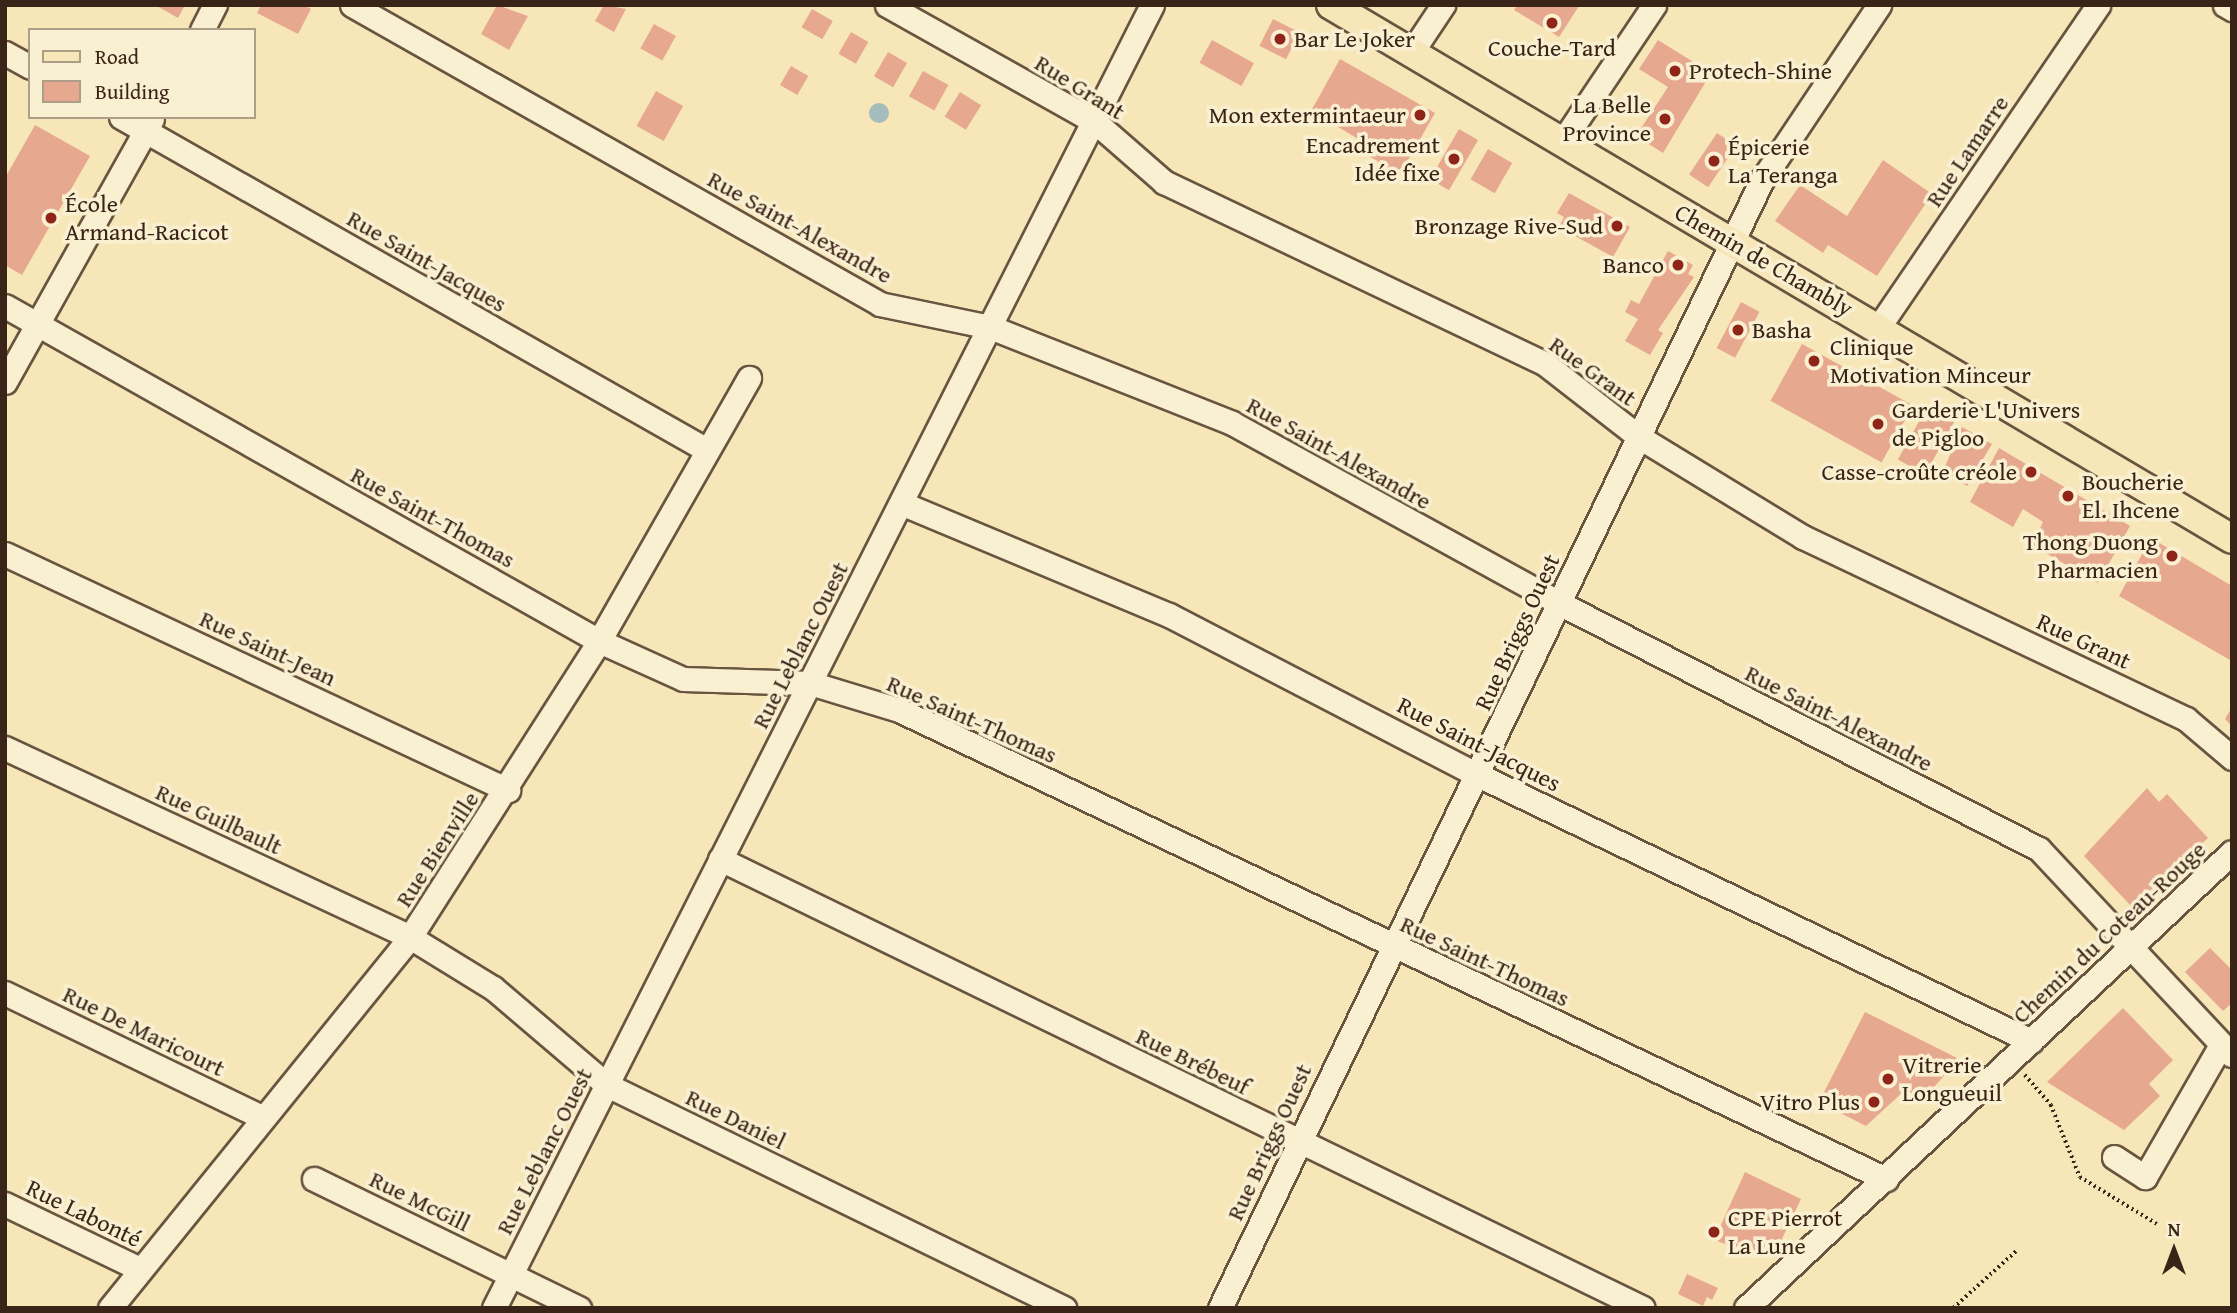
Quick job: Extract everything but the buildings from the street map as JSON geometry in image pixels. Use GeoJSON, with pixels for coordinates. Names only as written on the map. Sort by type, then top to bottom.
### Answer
{"type":"FeatureCollection","features":[{"type":"Feature","properties":{"kind":"main road","name":"Chemin de Chambly"},"geometry":{"type":"LineString","coordinates":[[1331,5],[1731,243],[1880,325],[2232,539]]}},
{"type":"Feature","properties":{"kind":"street"},"geometry":{"type":"LineString","coordinates":[[203,28],[215,5]]}},
{"type":"Feature","properties":{"kind":"street","name":"Rue Saint-Alexandre"},"geometry":{"type":"LineString","coordinates":[[352,5],[880,304],[989,327],[1232,423],[1559,603],[2039,849],[2226,1050]]}},
{"type":"Feature","properties":{"kind":"street","name":"Rue Grant"},"geometry":{"type":"LineString","coordinates":[[887,5],[1094,121],[1164,182],[1544,363],[1639,437],[1803,537],[2186,719],[2232,758]]}},
{"type":"Feature","properties":{"kind":"street","name":"Rue Leblanc Ouest"},"geometry":{"type":"LineString","coordinates":[[494,1308],[1152,5]]}},
{"type":"Feature","properties":{"kind":"street"},"geometry":{"type":"LineString","coordinates":[[1411,53],[1443,5]]}},
{"type":"Feature","properties":{"kind":"street"},"geometry":{"type":"LineString","coordinates":[[1562,142],[1654,5]]}},
{"type":"Feature","properties":{"kind":"street","name":"Rue Briggs Ouest"},"geometry":{"type":"LineString","coordinates":[[1220,1308],[1391,946],[1478,775],[1762,180],[1879,5]]}},
{"type":"Feature","properties":{"kind":"street","name":"Rue Lamarre"},"geometry":{"type":"LineString","coordinates":[[1880,325],[2098,5]]}},
{"type":"Feature","properties":{"kind":"street"},"geometry":{"type":"LineString","coordinates":[[2225,5],[2232,9]]}},
{"type":"Feature","properties":{"kind":"street"},"geometry":{"type":"LineString","coordinates":[[5,53],[28,66]]}},
{"type":"Feature","properties":{"kind":"street","name":"Rue Saint-Jacques"},"geometry":{"type":"LineString","coordinates":[[129,119],[149,124],[707,450]]}},
{"type":"Feature","properties":{"kind":"street"},"geometry":{"type":"LineString","coordinates":[[5,382],[149,124]]}},
{"type":"Feature","properties":{"kind":"street","name":"Rue Saint-Thomas"},"geometry":{"type":"LineString","coordinates":[[5,306],[599,641],[683,679],[810,683],[899,710],[1886,1179]]}},
{"type":"Feature","properties":{"kind":"street","name":"Rue Bienville"},"geometry":{"type":"LineString","coordinates":[[110,1308],[260,1115],[410,937],[508,790],[599,641],[749,379]]}},
{"type":"Feature","properties":{"kind":"street","name":"Rue Saint-Jacques"},"geometry":{"type":"LineString","coordinates":[[901,503],[1169,615],[1478,775],[2031,1041]]}},
{"type":"Feature","properties":{"kind":"street","name":"Rue Saint-Jean"},"geometry":{"type":"LineString","coordinates":[[5,554],[508,790]]}},
{"type":"Feature","properties":{"kind":"street","name":"Rue Guilbault"},"geometry":{"type":"LineString","coordinates":[[5,748],[410,937]]}},
{"type":"Feature","properties":{"kind":"street","name":"Chemin du Coteau-Rouge"},"geometry":{"type":"LineString","coordinates":[[1746,1308],[2133,948],[2232,852]]}},
{"type":"Feature","properties":{"kind":"street","name":"Rue Brébeuf"},"geometry":{"type":"LineString","coordinates":[[720,859],[1643,1308]]}},
{"type":"Feature","properties":{"kind":"street","name":"Rue Daniel"},"geometry":{"type":"LineString","coordinates":[[410,937],[493,988],[607,1085],[1064,1308]]}},
{"type":"Feature","properties":{"kind":"street","name":"Rue De Maricourt"},"geometry":{"type":"LineString","coordinates":[[5,993],[260,1115]]}},
{"type":"Feature","properties":{"kind":"street"},"geometry":{"type":"LineString","coordinates":[[2114,1157],[2145,1177],[2226,1050]]}},
{"type":"Feature","properties":{"kind":"street","name":"Rue McGill"},"geometry":{"type":"LineString","coordinates":[[314,1179],[579,1308]]}},
{"type":"Feature","properties":{"kind":"street","name":"Rue Labonté"},"geometry":{"type":"LineString","coordinates":[[5,1204],[140,1269]]}},
{"type":"Feature","properties":{"kind":"path"},"geometry":{"type":"LineString","coordinates":[[2011,1061],[2051,1105],[2080,1177],[2157,1224]]}},
{"type":"Feature","properties":{"kind":"path"},"geometry":{"type":"LineString","coordinates":[[1953,1308],[2016,1251]]}},
{"type":"Feature","properties":{"kind":"water"},"geometry":{"type":"Polygon","coordinates":[[[879,103],[886,106],[889,113],[886,120],[879,123],[872,120],[869,113],[872,106],[879,103]]]}},
{"type":"Feature","properties":{"kind":"place","name":"Couche-Tard"},"geometry":{"type":"Point","coordinates":[1552,23]}},
{"type":"Feature","properties":{"kind":"place","name":"Bar Le Joker"},"geometry":{"type":"Point","coordinates":[1280,39]}},
{"type":"Feature","properties":{"kind":"place","name":"Protech-Shine"},"geometry":{"type":"Point","coordinates":[1675,71]}},
{"type":"Feature","properties":{"kind":"place","name":"Mon extermintaeur"},"geometry":{"type":"Point","coordinates":[1420,115]}},
{"type":"Feature","properties":{"kind":"place","name":"La Belle Province"},"geometry":{"type":"Point","coordinates":[1665,119]}},
{"type":"Feature","properties":{"kind":"place","name":"Encadrement Idée fixe"},"geometry":{"type":"Point","coordinates":[1454,159]}},
{"type":"Feature","properties":{"kind":"place","name":"Épicerie La Teranga"},"geometry":{"type":"Point","coordinates":[1714,161]}},
{"type":"Feature","properties":{"kind":"place","name":"École Armand-Racicot"},"geometry":{"type":"Point","coordinates":[51,218]}},
{"type":"Feature","properties":{"kind":"place","name":"Bronzage Rive-Sud"},"geometry":{"type":"Point","coordinates":[1617,226]}},
{"type":"Feature","properties":{"kind":"place","name":"Banco"},"geometry":{"type":"Point","coordinates":[1678,265]}},
{"type":"Feature","properties":{"kind":"place","name":"Basha"},"geometry":{"type":"Point","coordinates":[1738,330]}},
{"type":"Feature","properties":{"kind":"place","name":"Clinique Motivation Minceur"},"geometry":{"type":"Point","coordinates":[1814,361]}},
{"type":"Feature","properties":{"kind":"place","name":"Garderie L'Univers de Pigloo"},"geometry":{"type":"Point","coordinates":[1878,424]}},
{"type":"Feature","properties":{"kind":"place","name":"Casse-croûte créole"},"geometry":{"type":"Point","coordinates":[2031,472]}},
{"type":"Feature","properties":{"kind":"place","name":"Boucherie El. Ihcene"},"geometry":{"type":"Point","coordinates":[2068,496]}},
{"type":"Feature","properties":{"kind":"place","name":"Thong Duong Pharmacien"},"geometry":{"type":"Point","coordinates":[2172,556]}},
{"type":"Feature","properties":{"kind":"place","name":"Vitrerie Longueuil"},"geometry":{"type":"Point","coordinates":[1888,1079]}},
{"type":"Feature","properties":{"kind":"place","name":"Vitro Plus"},"geometry":{"type":"Point","coordinates":[1874,1102]}},
{"type":"Feature","properties":{"kind":"place","name":"CPE Pierrot La Lune"},"geometry":{"type":"Point","coordinates":[1714,1232]}}]}
